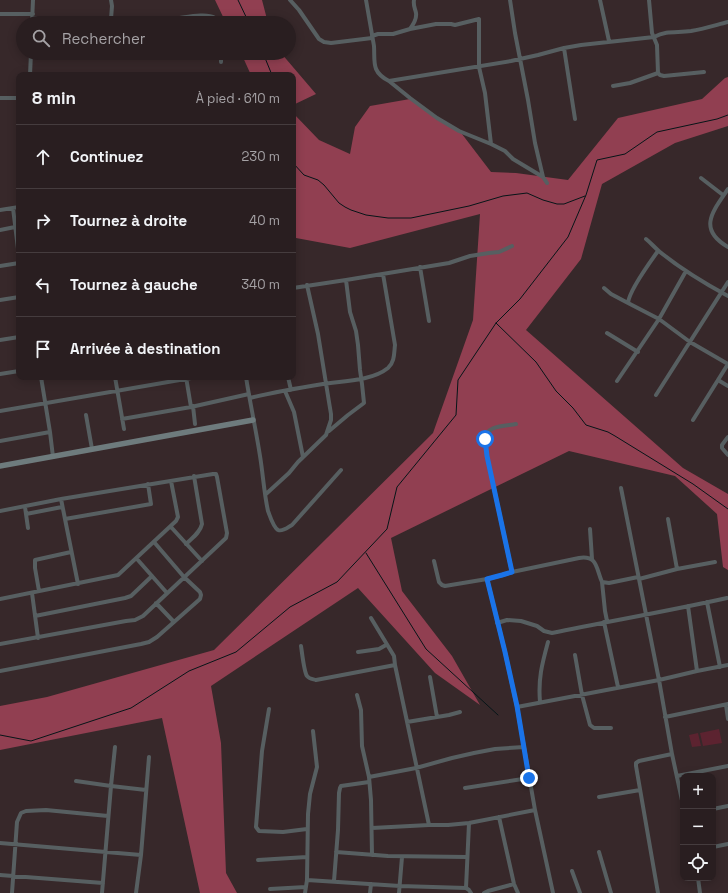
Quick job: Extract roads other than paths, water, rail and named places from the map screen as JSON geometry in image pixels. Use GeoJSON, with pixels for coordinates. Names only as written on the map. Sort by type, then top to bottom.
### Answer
{"type":"FeatureCollection","features":[{"type":"Feature","properties":{"kind":"street"},"geometry":{"type":"LineString","coordinates":[[32,16],[33,0]]}},
{"type":"Feature","properties":{"kind":"street"},"geometry":{"type":"LineString","coordinates":[[111,0],[113,16]]}},
{"type":"Feature","properties":{"kind":"street"},"geometry":{"type":"LineString","coordinates":[[290,0],[320,39],[324,42],[331,43],[372,37],[378,34],[394,34],[436,24],[455,25],[479,19],[479,67],[485,93],[491,144]]}},
{"type":"Feature","properties":{"kind":"street"},"geometry":{"type":"LineString","coordinates":[[366,0],[375,68],[379,74],[437,118],[459,131],[505,151],[513,159],[543,177]]}},
{"type":"Feature","properties":{"kind":"street"},"geometry":{"type":"LineString","coordinates":[[410,29],[416,16],[413,6],[414,0]]}},
{"type":"Feature","properties":{"kind":"street"},"geometry":{"type":"LineString","coordinates":[[510,0],[535,143],[543,177],[547,183]]}},
{"type":"Feature","properties":{"kind":"street"},"geometry":{"type":"LineString","coordinates":[[600,0],[609,41]]}},
{"type":"Feature","properties":{"kind":"street"},"geometry":{"type":"LineString","coordinates":[[649,0],[652,33],[657,45],[658,73]]}},
{"type":"Feature","properties":{"kind":"street"},"geometry":{"type":"LineString","coordinates":[[0,14],[16,16]]}},
{"type":"Feature","properties":{"kind":"street"},"geometry":{"type":"LineString","coordinates":[[190,16],[206,16]]}},
{"type":"Feature","properties":{"kind":"street"},"geometry":{"type":"LineString","coordinates":[[388,81],[479,67],[564,48],[654,36],[668,32],[693,31],[728,22]]}},
{"type":"Feature","properties":{"kind":"street"},"geometry":{"type":"LineString","coordinates":[[564,48],[575,119]]}},
{"type":"Feature","properties":{"kind":"street"},"geometry":{"type":"LineString","coordinates":[[30,72],[31,60]]}},
{"type":"Feature","properties":{"kind":"street"},"geometry":{"type":"LineString","coordinates":[[613,86],[630,83],[658,73],[664,76],[704,72]]}},
{"type":"Feature","properties":{"kind":"street"},"geometry":{"type":"LineString","coordinates":[[0,98],[16,98]]}},
{"type":"Feature","properties":{"kind":"street"},"geometry":{"type":"LineString","coordinates":[[701,178],[723,195]]}},
{"type":"Feature","properties":{"kind":"street"},"geometry":{"type":"LineString","coordinates":[[728,189],[716,206],[710,225],[716,238],[728,247]]}},
{"type":"Feature","properties":{"kind":"street"},"geometry":{"type":"LineString","coordinates":[[13,208],[16,234]]}},
{"type":"Feature","properties":{"kind":"street"},"geometry":{"type":"LineString","coordinates":[[0,210],[16,208]]}},
{"type":"Feature","properties":{"kind":"street"},"geometry":{"type":"LineString","coordinates":[[0,230],[15,227]]}},
{"type":"Feature","properties":{"kind":"street"},"geometry":{"type":"LineString","coordinates":[[646,239],[658,251],[686,272],[728,296]]}},
{"type":"Feature","properties":{"kind":"street"},"geometry":{"type":"LineString","coordinates":[[296,288],[449,263],[470,256],[499,252],[512,246]]}},
{"type":"Feature","properties":{"kind":"street"},"geometry":{"type":"LineString","coordinates":[[628,303],[630,294],[658,251]]}},
{"type":"Feature","properties":{"kind":"street"},"geometry":{"type":"LineString","coordinates":[[0,266],[16,263]]}},
{"type":"Feature","properties":{"kind":"street"},"geometry":{"type":"LineString","coordinates":[[420,267],[429,321]]}},
{"type":"Feature","properties":{"kind":"street"},"geometry":{"type":"LineString","coordinates":[[617,381],[659,319],[686,272]]}},
{"type":"Feature","properties":{"kind":"street"},"geometry":{"type":"LineString","coordinates":[[122,419],[326,383],[361,379],[372,376],[387,368],[392,364],[395,345],[383,274]]}},
{"type":"Feature","properties":{"kind":"street"},"geometry":{"type":"LineString","coordinates":[[266,494],[328,432],[364,403],[356,331],[350,312],[346,280]]}},
{"type":"Feature","properties":{"kind":"street"},"geometry":{"type":"LineString","coordinates":[[656,395],[728,282]]}},
{"type":"Feature","properties":{"kind":"street"},"geometry":{"type":"LineString","coordinates":[[307,286],[318,334],[331,414],[328,432]]}},
{"type":"Feature","properties":{"kind":"street"},"geometry":{"type":"LineString","coordinates":[[604,288],[611,294],[659,319],[690,342],[728,364],[693,420]]}},
{"type":"Feature","properties":{"kind":"street"},"geometry":{"type":"LineString","coordinates":[[0,300],[16,297]]}},
{"type":"Feature","properties":{"kind":"street"},"geometry":{"type":"LineString","coordinates":[[608,333],[638,352]]}},
{"type":"Feature","properties":{"kind":"street"},"geometry":{"type":"LineString","coordinates":[[0,340],[16,337]]}},
{"type":"Feature","properties":{"kind":"street"},"geometry":{"type":"LineString","coordinates":[[0,374],[16,371]]}},
{"type":"Feature","properties":{"kind":"street"},"geometry":{"type":"LineString","coordinates":[[41,380],[53,456]]}},
{"type":"Feature","properties":{"kind":"street"},"geometry":{"type":"LineString","coordinates":[[115,380],[124,428]]}},
{"type":"Feature","properties":{"kind":"street"},"geometry":{"type":"LineString","coordinates":[[0,411],[175,380]]}},
{"type":"Feature","properties":{"kind":"street"},"geometry":{"type":"LineString","coordinates":[[186,380],[195,424]]}},
{"type":"Feature","properties":{"kind":"street"},"geometry":{"type":"LineString","coordinates":[[246,380],[268,512],[277,530],[281,531],[292,525],[341,470]]}},
{"type":"Feature","properties":{"kind":"street"},"geometry":{"type":"LineString","coordinates":[[289,380],[291,390]]}},
{"type":"Feature","properties":{"kind":"street"},"geometry":{"type":"LineString","coordinates":[[718,380],[728,386]]}},
{"type":"Feature","properties":{"kind":"street"},"geometry":{"type":"LineString","coordinates":[[284,391],[294,412],[304,457]]}},
{"type":"Feature","properties":{"kind":"street"},"geometry":{"type":"LineString","coordinates":[[86,415],[92,449]]}},
{"type":"Feature","properties":{"kind":"street"},"geometry":{"type":"LineString","coordinates":[[0,466],[253,420]]}},
{"type":"Feature","properties":{"kind":"street"},"geometry":{"type":"LineString","coordinates":[[512,572],[487,456],[485,439],[489,430],[495,427],[516,424]]}},
{"type":"Feature","properties":{"kind":"street"},"geometry":{"type":"LineString","coordinates":[[0,441],[50,432]]}},
{"type":"Feature","properties":{"kind":"street"},"geometry":{"type":"LineString","coordinates":[[728,437],[722,445],[722,448],[728,455]]}},
{"type":"Feature","properties":{"kind":"street"},"geometry":{"type":"LineString","coordinates":[[0,511],[194,476],[216,474],[227,533],[226,538],[202,561],[143,616],[135,620],[0,644]]}},
{"type":"Feature","properties":{"kind":"street"},"geometry":{"type":"LineString","coordinates":[[186,544],[201,529],[202,524],[194,476]]}},
{"type":"Feature","properties":{"kind":"street"},"geometry":{"type":"LineString","coordinates":[[0,599],[118,576],[176,522],[178,517],[171,481]]}},
{"type":"Feature","properties":{"kind":"street"},"geometry":{"type":"LineString","coordinates":[[65,519],[151,504],[148,484]]}},
{"type":"Feature","properties":{"kind":"street"},"geometry":{"type":"LineString","coordinates":[[621,488],[680,790]]}},
{"type":"Feature","properties":{"kind":"street"},"geometry":{"type":"LineString","coordinates":[[61,499],[78,584]]}},
{"type":"Feature","properties":{"kind":"street"},"geometry":{"type":"LineString","coordinates":[[25,506],[28,528]]}},
{"type":"Feature","properties":{"kind":"street"},"geometry":{"type":"LineString","coordinates":[[26,514],[62,507]]}},
{"type":"Feature","properties":{"kind":"street"},"geometry":{"type":"LineString","coordinates":[[668,519],[677,569]]}},
{"type":"Feature","properties":{"kind":"street"},"geometry":{"type":"LineString","coordinates":[[171,527],[202,561]]}},
{"type":"Feature","properties":{"kind":"street"},"geometry":{"type":"LineString","coordinates":[[590,529],[592,559],[596,565],[602,582],[606,622],[618,687]]}},
{"type":"Feature","properties":{"kind":"street"},"geometry":{"type":"LineString","coordinates":[[0,671],[149,642],[157,637],[200,599],[201,595],[200,592],[184,577],[154,542]]}},
{"type":"Feature","properties":{"kind":"street"},"geometry":{"type":"LineString","coordinates":[[39,591],[35,560],[71,552]]}},
{"type":"Feature","properties":{"kind":"street"},"geometry":{"type":"LineString","coordinates":[[434,561],[439,582],[445,586],[487,579],[512,572],[579,558],[592,559]]}},
{"type":"Feature","properties":{"kind":"street"},"geometry":{"type":"LineString","coordinates":[[137,559],[167,593]]}},
{"type":"Feature","properties":{"kind":"street"},"geometry":{"type":"LineString","coordinates":[[602,582],[609,583],[638,578],[715,562]]}},
{"type":"Feature","properties":{"kind":"street"},"geometry":{"type":"LineString","coordinates":[[35,616],[131,596],[152,576]]}},
{"type":"Feature","properties":{"kind":"street"},"geometry":{"type":"LineString","coordinates":[[487,579],[517,706],[535,810],[553,893]]}},
{"type":"Feature","properties":{"kind":"street"},"geometry":{"type":"LineString","coordinates":[[32,593],[38,638]]}},
{"type":"Feature","properties":{"kind":"street"},"geometry":{"type":"LineString","coordinates":[[497,623],[507,620],[521,621],[538,626],[544,631],[552,633],[727,598]]}},
{"type":"Feature","properties":{"kind":"street"},"geometry":{"type":"LineString","coordinates":[[707,602],[720,667]]}},
{"type":"Feature","properties":{"kind":"street"},"geometry":{"type":"LineString","coordinates":[[156,603],[174,622]]}},
{"type":"Feature","properties":{"kind":"street"},"geometry":{"type":"LineString","coordinates":[[688,606],[697,671]]}},
{"type":"Feature","properties":{"kind":"street"},"geometry":{"type":"LineString","coordinates":[[371,618],[394,656],[429,825]]}},
{"type":"Feature","properties":{"kind":"street"},"geometry":{"type":"LineString","coordinates":[[540,702],[539,679],[542,661],[548,642]]}},
{"type":"Feature","properties":{"kind":"street"},"geometry":{"type":"LineString","coordinates":[[358,652],[379,649],[386,645]]}},
{"type":"Feature","properties":{"kind":"street"},"geometry":{"type":"LineString","coordinates":[[301,646],[305,672],[311,679],[316,680],[395,665]]}},
{"type":"Feature","properties":{"kind":"street"},"geometry":{"type":"LineString","coordinates":[[575,655],[582,695],[590,725],[594,728],[611,728]]}},
{"type":"Feature","properties":{"kind":"street"},"geometry":{"type":"LineString","coordinates":[[517,706],[582,695],[728,665]]}},
{"type":"Feature","properties":{"kind":"street"},"geometry":{"type":"LineString","coordinates":[[430,677],[437,717]]}},
{"type":"Feature","properties":{"kind":"street"},"geometry":{"type":"LineString","coordinates":[[357,695],[361,710],[362,746],[369,777],[372,856]]}},
{"type":"Feature","properties":{"kind":"street"},"geometry":{"type":"LineString","coordinates":[[665,717],[727,704],[728,719]]}},
{"type":"Feature","properties":{"kind":"street"},"geometry":{"type":"LineString","coordinates":[[268,708],[262,751],[256,827],[259,831],[283,832],[307,829]]}},
{"type":"Feature","properties":{"kind":"street"},"geometry":{"type":"LineString","coordinates":[[407,722],[460,712]]}},
{"type":"Feature","properties":{"kind":"street"},"geometry":{"type":"LineString","coordinates":[[305,893],[307,829],[310,794],[317,767],[313,731]]}},
{"type":"Feature","properties":{"kind":"street"},"geometry":{"type":"LineString","coordinates":[[102,893],[115,747]]}},
{"type":"Feature","properties":{"kind":"street"},"geometry":{"type":"LineString","coordinates":[[369,777],[416,768],[452,758],[495,749],[524,747]]}},
{"type":"Feature","properties":{"kind":"street"},"geometry":{"type":"LineString","coordinates":[[658,893],[636,763],[642,759],[672,754]]}},
{"type":"Feature","properties":{"kind":"street"},"geometry":{"type":"LineString","coordinates":[[136,893],[141,855],[149,757]]}},
{"type":"Feature","properties":{"kind":"street"},"geometry":{"type":"LineString","coordinates":[[677,776],[728,766]]}},
{"type":"Feature","properties":{"kind":"street"},"geometry":{"type":"LineString","coordinates":[[465,788],[529,778]]}},
{"type":"Feature","properties":{"kind":"street"},"geometry":{"type":"LineString","coordinates":[[76,781],[146,790]]}},
{"type":"Feature","properties":{"kind":"street"},"geometry":{"type":"LineString","coordinates":[[334,881],[340,788],[342,786],[369,782]]}},
{"type":"Feature","properties":{"kind":"street"},"geometry":{"type":"LineString","coordinates":[[599,797],[640,790]]}},
{"type":"Feature","properties":{"kind":"street"},"geometry":{"type":"LineString","coordinates":[[716,808],[728,806]]}},
{"type":"Feature","properties":{"kind":"street"},"geometry":{"type":"LineString","coordinates":[[12,893],[18,817],[21,814],[26,811],[46,810],[108,816]]}},
{"type":"Feature","properties":{"kind":"street"},"geometry":{"type":"LineString","coordinates":[[372,828],[469,823],[535,810]]}},
{"type":"Feature","properties":{"kind":"street"},"geometry":{"type":"LineString","coordinates":[[499,817],[514,884],[518,893]]}},
{"type":"Feature","properties":{"kind":"street"},"geometry":{"type":"LineString","coordinates":[[466,888],[469,823]]}},
{"type":"Feature","properties":{"kind":"street"},"geometry":{"type":"LineString","coordinates":[[0,843],[141,855]]}},
{"type":"Feature","properties":{"kind":"street"},"geometry":{"type":"LineString","coordinates":[[716,846],[728,844]]}},
{"type":"Feature","properties":{"kind":"street"},"geometry":{"type":"LineString","coordinates":[[336,852],[372,856],[467,857]]}},
{"type":"Feature","properties":{"kind":"street"},"geometry":{"type":"LineString","coordinates":[[599,852],[610,893]]}},
{"type":"Feature","properties":{"kind":"street"},"geometry":{"type":"LineString","coordinates":[[258,860],[307,857]]}},
{"type":"Feature","properties":{"kind":"street"},"geometry":{"type":"LineString","coordinates":[[399,893],[402,857]]}},
{"type":"Feature","properties":{"kind":"street"},"geometry":{"type":"LineString","coordinates":[[572,871],[580,893]]}},
{"type":"Feature","properties":{"kind":"street"},"geometry":{"type":"LineString","coordinates":[[0,875],[103,883]]}},
{"type":"Feature","properties":{"kind":"street"},"geometry":{"type":"LineString","coordinates":[[306,880],[400,886],[466,888],[471,893]]}},
{"type":"Feature","properties":{"kind":"street"},"geometry":{"type":"LineString","coordinates":[[698,881],[700,893]]}},
{"type":"Feature","properties":{"kind":"street"},"geometry":{"type":"LineString","coordinates":[[370,893],[371,884]]}},
{"type":"Feature","properties":{"kind":"street"},"geometry":{"type":"LineString","coordinates":[[484,893],[514,884]]}},
{"type":"Feature","properties":{"kind":"street"},"geometry":{"type":"LineString","coordinates":[[270,889],[306,887]]}},
{"type":"Feature","properties":{"kind":"waterway"},"geometry":{"type":"LineString","coordinates":[[238,0],[246,16]]}},
{"type":"Feature","properties":{"kind":"waterway"},"geometry":{"type":"LineString","coordinates":[[266,60],[271,72]]}},
{"type":"Feature","properties":{"kind":"waterway"},"geometry":{"type":"LineString","coordinates":[[0,735],[31,741],[131,708],[189,671],[236,652],[290,607],[337,582],[387,529],[397,487],[456,415],[458,380],[496,323],[520,299],[568,237],[586,195],[597,160],[625,154],[657,132],[717,119],[728,115]]}},
{"type":"Feature","properties":{"kind":"waterway"},"geometry":{"type":"LineString","coordinates":[[296,166],[304,175],[318,180],[339,203],[345,207],[366,215],[388,218],[411,218],[469,206],[503,196],[527,193],[557,204],[564,204],[585,196]]}},
{"type":"Feature","properties":{"kind":"waterway"},"geometry":{"type":"LineString","coordinates":[[496,323],[536,362],[556,391],[573,408],[586,425],[608,432],[615,436],[693,484],[728,509]]}},
{"type":"Feature","properties":{"kind":"waterway"},"geometry":{"type":"LineString","coordinates":[[366,553],[426,649],[498,715]]}}]}
